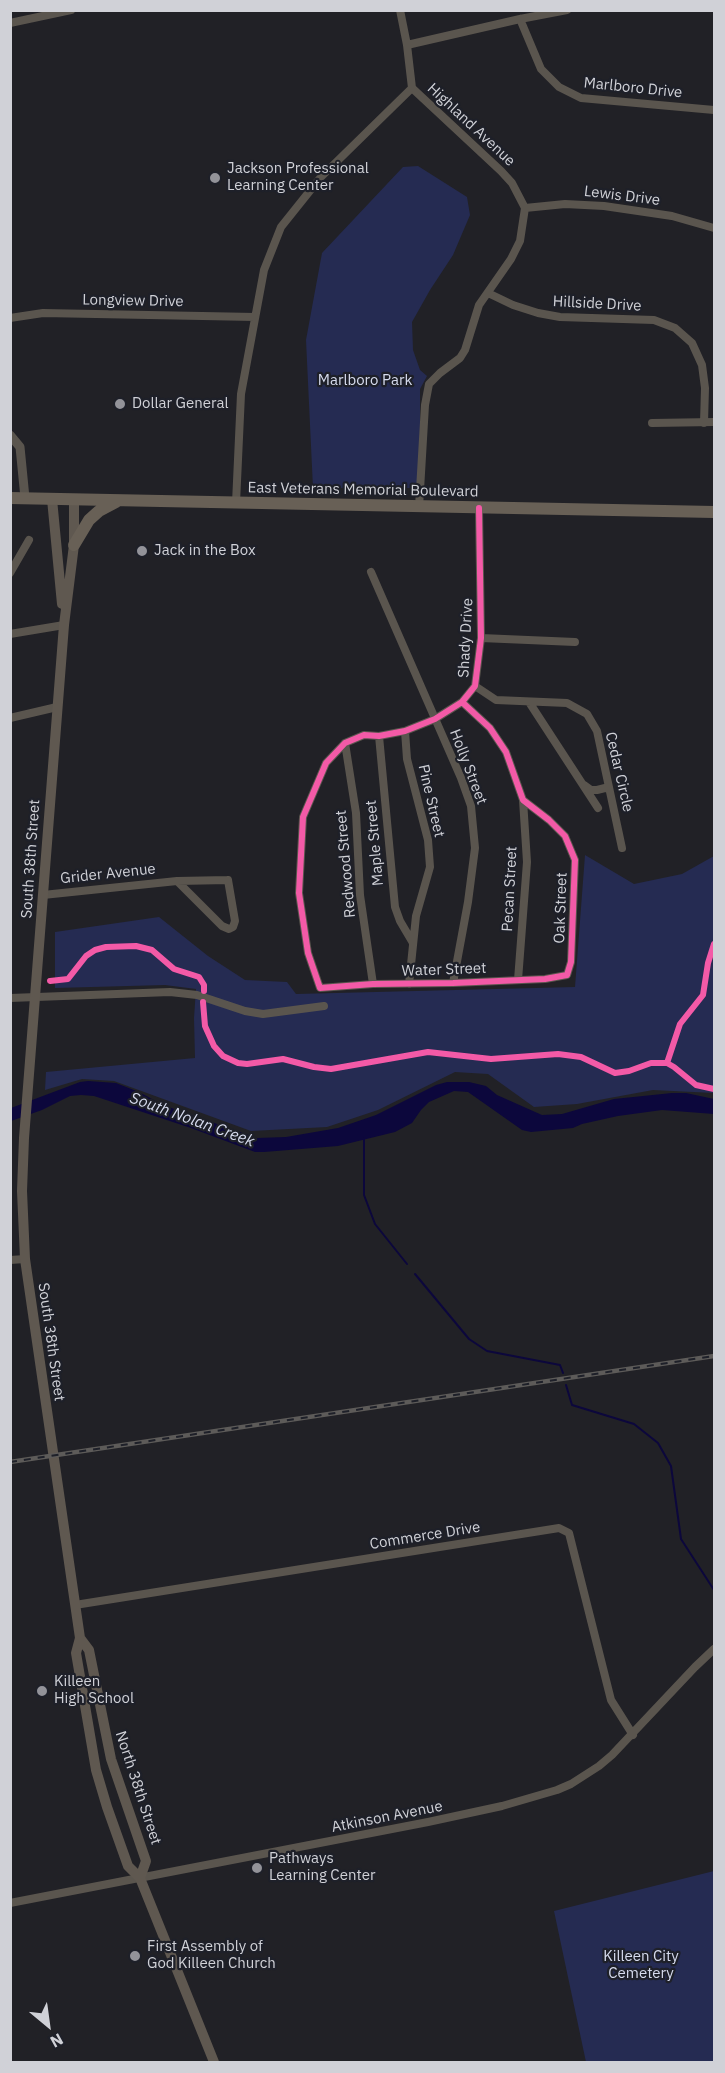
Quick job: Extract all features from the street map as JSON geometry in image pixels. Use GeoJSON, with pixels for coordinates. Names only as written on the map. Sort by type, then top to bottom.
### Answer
{"type":"FeatureCollection","features":[{"type":"Feature","properties":{"kind":"main road","name":"East Veterans Memorial Boulevard"},"geometry":{"type":"LineString","coordinates":[[10,498],[714,513]]}},
{"type":"Feature","properties":{"kind":"main road","name":"South 38th Street"},"geometry":{"type":"LineString","coordinates":[[52,499],[64,625]]}},
{"type":"Feature","properties":{"kind":"main road","name":"South 38th Street"},"geometry":{"type":"LineString","coordinates":[[52,1453],[25,1259],[22,1211],[24,1138],[57,707],[74,545],[74,499]]}},
{"type":"Feature","properties":{"kind":"main road"},"geometry":{"type":"LineString","coordinates":[[74,545],[89,520],[99,511],[119,500]]}},
{"type":"Feature","properties":{"kind":"main road","name":"North 38th Street"},"geometry":{"type":"LineString","coordinates":[[52,1453],[80,1638],[76,1653],[93,1755],[107,1808],[128,1866],[140,1878],[214,2062]]}},
{"type":"Feature","properties":{"kind":"main road","name":"North 38th Street"},"geometry":{"type":"LineString","coordinates":[[80,1638],[89,1650],[109,1752],[146,1861],[140,1878]]}},
{"type":"Feature","properties":{"kind":"main road"},"geometry":{"type":"LineString","coordinates":[[93,1755],[109,1752]]}},
{"type":"Feature","properties":{"kind":"street"},"geometry":{"type":"LineString","coordinates":[[10,23],[71,10]]}},
{"type":"Feature","properties":{"kind":"street"},"geometry":{"type":"LineString","coordinates":[[236,503],[241,393],[264,270],[281,227],[321,177],[412,88],[400,10]]}},
{"type":"Feature","properties":{"kind":"street"},"geometry":{"type":"LineString","coordinates":[[407,45],[567,10]]}},
{"type":"Feature","properties":{"kind":"street","name":"Marlboro Drive"},"geometry":{"type":"LineString","coordinates":[[520,19],[541,69],[559,87],[581,98],[714,110]]}},
{"type":"Feature","properties":{"kind":"street","name":"Highland Avenue"},"geometry":{"type":"LineString","coordinates":[[412,88],[501,171],[512,183],[525,208]]}},
{"type":"Feature","properties":{"kind":"street","name":"Lewis Drive"},"geometry":{"type":"LineString","coordinates":[[525,208],[565,204],[604,206],[672,216],[714,228]]}},
{"type":"Feature","properties":{"kind":"street"},"geometry":{"type":"LineString","coordinates":[[419,507],[424,405],[429,384],[460,358],[465,350],[479,305],[512,259],[520,241],[525,208]]}},
{"type":"Feature","properties":{"kind":"street","name":"Hillside Drive"},"geometry":{"type":"LineString","coordinates":[[488,293],[538,314],[560,317],[654,320],[675,328],[692,343],[702,366],[705,388],[704,423]]}},
{"type":"Feature","properties":{"kind":"street","name":"Longview Drive"},"geometry":{"type":"LineString","coordinates":[[10,318],[43,313],[255,317]]}},
{"type":"Feature","properties":{"kind":"street"},"geometry":{"type":"LineString","coordinates":[[652,423],[714,422]]}},
{"type":"Feature","properties":{"kind":"street"},"geometry":{"type":"LineString","coordinates":[[10,435],[20,447],[25,498]]}},
{"type":"Feature","properties":{"kind":"street","name":"Shady Drive"},"geometry":{"type":"LineString","coordinates":[[345,743],[364,735],[380,736],[405,731],[435,719],[462,702],[476,686],[481,638],[480,508]]}},
{"type":"Feature","properties":{"kind":"street"},"geometry":{"type":"LineString","coordinates":[[10,573],[29,540]]}},
{"type":"Feature","properties":{"kind":"street","name":"Holly Street"},"geometry":{"type":"LineString","coordinates":[[371,572],[471,806],[475,848],[453,983]]}},
{"type":"Feature","properties":{"kind":"street"},"geometry":{"type":"LineString","coordinates":[[10,634],[64,625]]}},
{"type":"Feature","properties":{"kind":"street"},"geometry":{"type":"LineString","coordinates":[[481,638],[575,642]]}},
{"type":"Feature","properties":{"kind":"street","name":"Cedar Circle"},"geometry":{"type":"LineString","coordinates":[[476,686],[496,700],[567,703],[587,714],[597,731],[622,848]]}},
{"type":"Feature","properties":{"kind":"street"},"geometry":{"type":"LineString","coordinates":[[462,702],[490,728],[506,752],[523,800]]}},
{"type":"Feature","properties":{"kind":"street"},"geometry":{"type":"LineString","coordinates":[[529,702],[598,808]]}},
{"type":"Feature","properties":{"kind":"street"},"geometry":{"type":"LineString","coordinates":[[10,718],[57,707]]}},
{"type":"Feature","properties":{"kind":"street","name":"Pine Street"},"geometry":{"type":"LineString","coordinates":[[405,731],[407,759],[428,840],[430,867],[416,916],[409,984]]}},
{"type":"Feature","properties":{"kind":"street","name":"Maple Street"},"geometry":{"type":"LineString","coordinates":[[380,736],[395,907],[413,943]]}},
{"type":"Feature","properties":{"kind":"street","name":"Water Street"},"geometry":{"type":"LineString","coordinates":[[345,743],[326,763],[303,817],[299,893],[308,953],[320,988],[373,984],[545,979],[567,975]]}},
{"type":"Feature","properties":{"kind":"street","name":"Redwood Street"},"geometry":{"type":"LineString","coordinates":[[345,743],[356,813],[360,895],[373,984]]}},
{"type":"Feature","properties":{"kind":"street"},"geometry":{"type":"LineString","coordinates":[[583,784],[591,790],[609,787]]}},
{"type":"Feature","properties":{"kind":"street","name":"Oak Street"},"geometry":{"type":"LineString","coordinates":[[523,800],[565,836],[575,860],[571,962],[567,975]]}},
{"type":"Feature","properties":{"kind":"street","name":"Pecan Street"},"geometry":{"type":"LineString","coordinates":[[518,980],[527,862],[523,800]]}},
{"type":"Feature","properties":{"kind":"street","name":"Grider Avenue"},"geometry":{"type":"LineString","coordinates":[[43,895],[177,880],[228,880],[236,921],[233,927],[225,929],[177,880]]}},
{"type":"Feature","properties":{"kind":"street"},"geometry":{"type":"LineString","coordinates":[[10,998],[180,992],[197,995],[237,1009],[263,1014],[324,1006]]}},
{"type":"Feature","properties":{"kind":"street"},"geometry":{"type":"LineString","coordinates":[[10,1260],[25,1259]]}},
{"type":"Feature","properties":{"kind":"street","name":"Commerce Drive"},"geometry":{"type":"LineString","coordinates":[[75,1605],[559,1528],[569,1533],[611,1700],[633,1735]]}},
{"type":"Feature","properties":{"kind":"street","name":"Atkinson Avenue"},"geometry":{"type":"LineString","coordinates":[[10,1903],[418,1824],[539,1796],[571,1784],[599,1766],[633,1735],[714,1649]]}},
{"type":"Feature","properties":{"kind":"green space","name":"Marlboro Park"},"geometry":{"type":"Polygon","coordinates":[[[418,166],[467,197],[470,215],[453,255],[412,322],[413,350],[420,370],[427,376],[420,389],[420,488],[313,488],[306,340],[322,253],[403,167],[418,166]]]}},
{"type":"Feature","properties":{"kind":"green space"},"geometry":{"type":"Polygon","coordinates":[[[585,855],[634,884],[682,874],[714,856],[714,1093],[653,1090],[577,1104],[534,1107],[488,1074],[455,1072],[378,1110],[327,1127],[251,1131],[114,1081],[82,1079],[45,1090],[46,1072],[195,1058],[196,989],[165,985],[55,988],[55,932],[159,917],[208,956],[245,980],[287,982],[296,994],[575,987],[585,855]]]}},
{"type":"Feature","properties":{"kind":"green space","name":"Killeen City Cemetery"},"geometry":{"type":"Polygon","coordinates":[[[714,1871],[714,2062],[586,2062],[554,1911],[714,1871]]]}},
{"type":"Feature","properties":{"kind":"water","name":"South Nolan Creek"},"geometry":{"type":"Polygon","coordinates":[[[88,1081],[116,1083],[163,1105],[257,1138],[286,1137],[338,1128],[376,1115],[436,1085],[447,1082],[469,1082],[486,1086],[497,1095],[542,1115],[562,1114],[614,1099],[672,1093],[686,1093],[714,1099],[714,1114],[662,1110],[618,1116],[573,1128],[531,1132],[522,1130],[468,1092],[454,1091],[429,1102],[412,1123],[395,1132],[338,1146],[264,1152],[255,1152],[94,1096],[70,1096],[42,1110],[11,1121],[11,1108],[88,1081]]]}},
{"type":"Feature","properties":{"kind":"waterway"},"geometry":{"type":"LineString","coordinates":[[364,1138],[364,1195],[375,1224],[407,1264]]}},
{"type":"Feature","properties":{"kind":"waterway"},"geometry":{"type":"LineString","coordinates":[[415,1274],[469,1339],[487,1351],[560,1365],[563,1373]]}},
{"type":"Feature","properties":{"kind":"waterway"},"geometry":{"type":"LineString","coordinates":[[566,1385],[572,1405],[634,1424],[658,1443],[671,1466],[681,1539],[714,1590]]}},
{"type":"Feature","properties":{"kind":"railway"},"geometry":{"type":"LineString","coordinates":[[10,1462],[714,1356]]}},
{"type":"Feature","properties":{"kind":"cycle path"},"geometry":{"type":"LineString","coordinates":[[462,702],[490,728],[506,752],[523,800],[565,836],[575,860],[571,962],[567,975],[545,979],[373,984],[320,988],[308,953],[299,893],[303,817],[326,763],[345,743],[364,735],[379,736],[405,731],[435,719],[462,702],[475,686],[481,638],[479,508]]}},
{"type":"Feature","properties":{"kind":"cycle path"},"geometry":{"type":"LineString","coordinates":[[667,1063],[680,1024],[703,995],[708,963],[714,944]]}},
{"type":"Feature","properties":{"kind":"cycle path"},"geometry":{"type":"LineString","coordinates":[[50,981],[68,979],[86,956],[95,950],[106,947],[136,946],[152,950],[174,969],[199,977],[204,985],[204,991]]}},
{"type":"Feature","properties":{"kind":"cycle path"},"geometry":{"type":"LineString","coordinates":[[203,1002],[205,1026],[214,1046],[223,1056],[238,1063],[283,1059],[331,1069],[428,1052],[491,1059],[558,1054],[581,1057],[615,1073],[629,1071],[651,1063],[667,1063],[696,1085],[714,1089]]}},
{"type":"Feature","properties":{"kind":"place","name":"Jackson Professional Learning Center"},"geometry":{"type":"Point","coordinates":[215,178]}},
{"type":"Feature","properties":{"kind":"place","name":"Dollar General"},"geometry":{"type":"Point","coordinates":[120,404]}},
{"type":"Feature","properties":{"kind":"place","name":"Jack in the Box"},"geometry":{"type":"Point","coordinates":[142,551]}},
{"type":"Feature","properties":{"kind":"place","name":"Killeen High School"},"geometry":{"type":"Point","coordinates":[42,1691]}},
{"type":"Feature","properties":{"kind":"place","name":"Pathways Learning Center"},"geometry":{"type":"Point","coordinates":[257,1868]}},
{"type":"Feature","properties":{"kind":"place","name":"First Assembly of God Killeen Church"},"geometry":{"type":"Point","coordinates":[135,1956]}}]}
